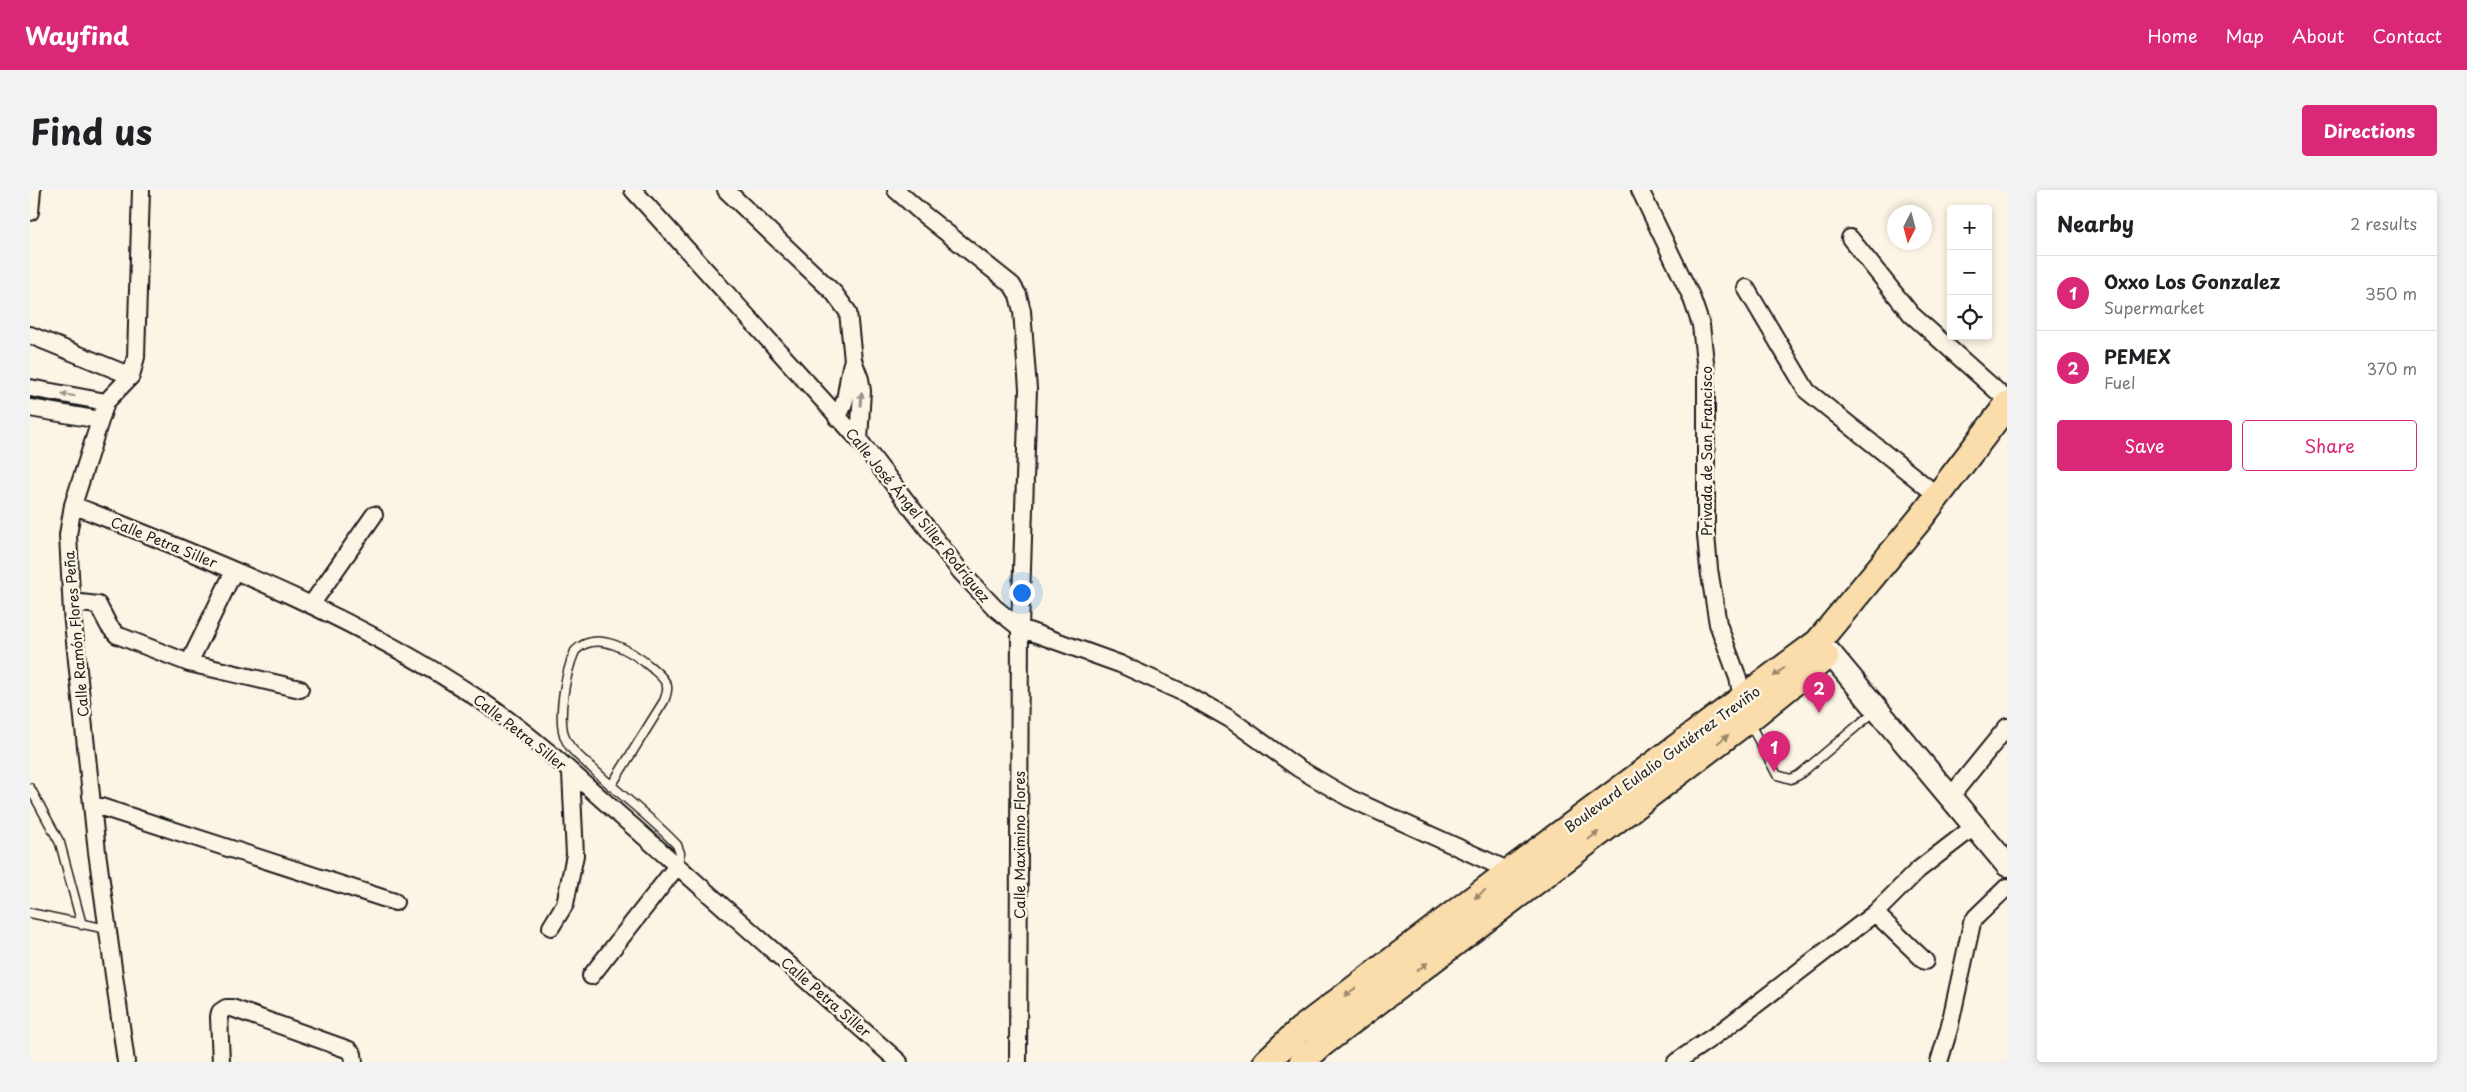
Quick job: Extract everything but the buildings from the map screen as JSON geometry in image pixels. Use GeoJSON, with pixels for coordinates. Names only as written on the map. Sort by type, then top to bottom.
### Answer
{"type":"FeatureCollection","features":[{"type":"Feature","properties":{"kind":"main road","name":"Boulevard Eulalio Gutiérrez Treviño"},"geometry":{"type":"LineString","coordinates":[[1824,648],[2007,405]]}},
{"type":"Feature","properties":{"kind":"main road","name":"Boulevard Eulalio Gutiérrez Treviño"},"geometry":{"type":"LineString","coordinates":[[1266,1062],[1300,1030],[1386,980],[1560,847],[1745,710],[1824,648],[2007,430]]}},
{"type":"Feature","properties":{"kind":"main road","name":"Boulevard Eulalio Gutiérrez Treviño"},"geometry":{"type":"LineString","coordinates":[[1302,1062],[1386,980],[1510,871],[1560,847]]}},
{"type":"Feature","properties":{"kind":"street"},"geometry":{"type":"LineString","coordinates":[[30,212],[32,190]]}},
{"type":"Feature","properties":{"kind":"street"},"geometry":{"type":"LineString","coordinates":[[30,335],[131,376],[136,357],[141,190]]}},
{"type":"Feature","properties":{"kind":"street","name":"Calle José Ángel Siller Rodríguez"},"geometry":{"type":"LineString","coordinates":[[633,190],[858,440],[977,590],[1020,628],[1120,664],[1186,694],[1230,719],[1324,784],[1349,798],[1510,871]]}},
{"type":"Feature","properties":{"kind":"street"},"geometry":{"type":"LineString","coordinates":[[726,190],[848,312],[853,360],[862,391],[858,440]]}},
{"type":"Feature","properties":{"kind":"street","name":"Calle Maximino Flores"},"geometry":{"type":"LineString","coordinates":[[896,190],[923,214],[1012,284],[1018,295],[1024,328],[1028,389],[1020,628],[1018,1062]]}},
{"type":"Feature","properties":{"kind":"street","name":"Privada de San Francisco"},"geometry":{"type":"LineString","coordinates":[[1640,190],[1691,296],[1701,325],[1706,371],[1706,535],[1709,569],[1718,624],[1738,678],[1745,710]]}},
{"type":"Feature","properties":{"kind":"street"},"geometry":{"type":"LineString","coordinates":[[1850,238],[1911,314],[2007,400]]}},
{"type":"Feature","properties":{"kind":"street"},"geometry":{"type":"LineString","coordinates":[[1746,288],[1806,391],[1938,496]]}},
{"type":"Feature","properties":{"kind":"street"},"geometry":{"type":"LineString","coordinates":[[838,418],[845,406],[848,372],[853,360]]}},
{"type":"Feature","properties":{"kind":"street","name":"Calle Ramón Flores Peña"},"geometry":{"type":"LineString","coordinates":[[126,1062],[92,804],[72,602],[68,535],[73,505],[106,402],[131,376]]}},
{"type":"Feature","properties":{"kind":"street"},"geometry":{"type":"LineString","coordinates":[[30,388],[106,402]]}},
{"type":"Feature","properties":{"kind":"street"},"geometry":{"type":"LineString","coordinates":[[48,391],[37,409],[100,420]]}},
{"type":"Feature","properties":{"kind":"street","name":"Calle Petra Siller"},"geometry":{"type":"LineString","coordinates":[[73,505],[234,570],[311,604],[385,642],[468,692],[520,730],[571,773],[899,1062]]}},
{"type":"Feature","properties":{"kind":"street"},"geometry":{"type":"LineString","coordinates":[[311,604],[374,515]]}},
{"type":"Feature","properties":{"kind":"street"},"geometry":{"type":"LineString","coordinates":[[188,663],[234,570]]}},
{"type":"Feature","properties":{"kind":"street"},"geometry":{"type":"LineString","coordinates":[[72,602],[98,605],[109,626],[117,635],[188,663],[300,689]]}},
{"type":"Feature","properties":{"kind":"street"},"geometry":{"type":"LineString","coordinates":[[1824,648],[2007,865]]}},
{"type":"Feature","properties":{"kind":"street"},"geometry":{"type":"LineString","coordinates":[[1950,796],[2007,727]]}},
{"type":"Feature","properties":{"kind":"street"},"geometry":{"type":"LineString","coordinates":[[551,926],[565,904],[575,855],[571,773]]}},
{"type":"Feature","properties":{"kind":"street"},"geometry":{"type":"LineString","coordinates":[[92,804],[395,902]]}},
{"type":"Feature","properties":{"kind":"street"},"geometry":{"type":"LineString","coordinates":[[1676,1062],[1723,1030],[1875,913],[1918,870],[1975,826]]}},
{"type":"Feature","properties":{"kind":"street"},"geometry":{"type":"LineString","coordinates":[[591,976],[677,866]]}},
{"type":"Feature","properties":{"kind":"street"},"geometry":{"type":"LineString","coordinates":[[1939,1062],[1949,1029],[1972,923],[2007,887]]}},
{"type":"Feature","properties":{"kind":"street"},"geometry":{"type":"LineString","coordinates":[[1875,913],[1925,961]]}},
{"type":"Feature","properties":{"kind":"street"},"geometry":{"type":"LineString","coordinates":[[221,1062],[220,1012],[226,1008],[232,1008],[349,1050],[353,1054],[354,1062]]}},
{"type":"Feature","properties":{"kind":"lane"},"geometry":{"type":"LineString","coordinates":[[611,786],[664,701],[666,685],[663,679],[633,654],[610,643],[590,642],[578,647],[570,662],[563,706],[563,731],[568,746],[611,786],[677,845],[680,853],[677,866]]}},
{"type":"Feature","properties":{"kind":"lane"},"geometry":{"type":"LineString","coordinates":[[1745,710],[1777,775],[1791,779],[1799,776],[1877,710]]}},
{"type":"Feature","properties":{"kind":"lane"},"geometry":{"type":"LineString","coordinates":[[30,788],[60,843],[82,925]]}},
{"type":"Feature","properties":{"kind":"lane"},"geometry":{"type":"LineString","coordinates":[[30,913],[108,929]]}},
{"type":"Feature","properties":{"kind":"place","name":"PEMEX"},"geometry":{"type":"Point","coordinates":[1819,713]}},
{"type":"Feature","properties":{"kind":"place","name":"Oxxo Los Gonzalez"},"geometry":{"type":"Point","coordinates":[1774,772]}}]}
